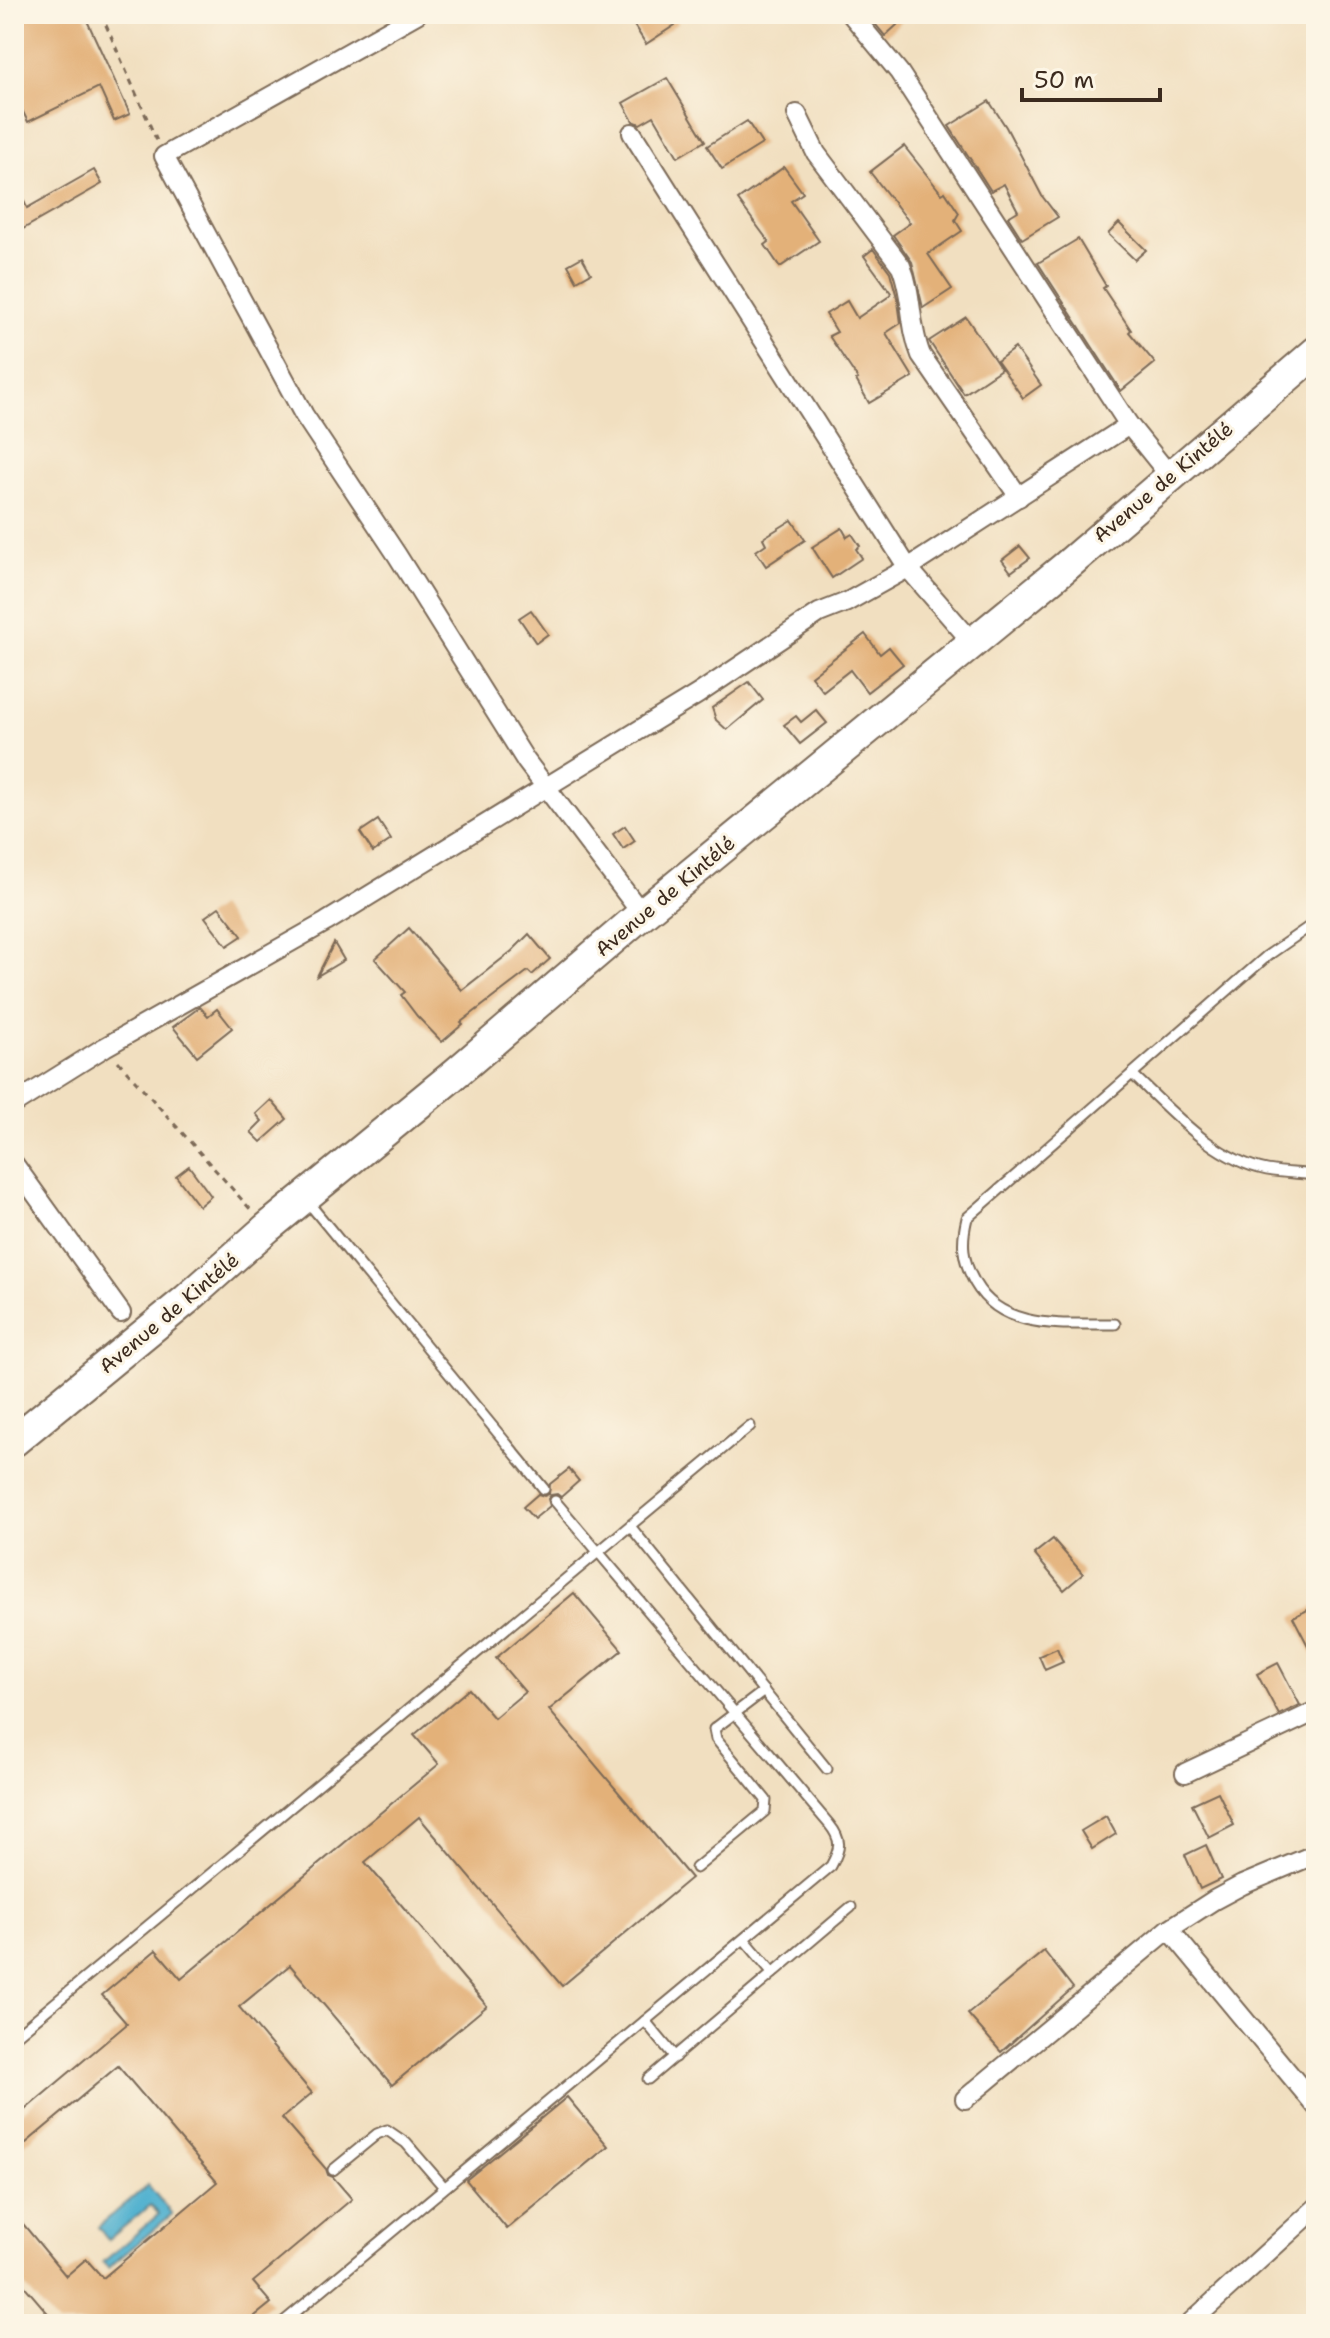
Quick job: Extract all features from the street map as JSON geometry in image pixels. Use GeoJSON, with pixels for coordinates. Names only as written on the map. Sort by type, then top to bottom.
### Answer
{"type":"FeatureCollection","features":[{"type":"Feature","properties":{"kind":"main road","name":"Avenue de Kintélé"},"geometry":{"type":"LineString","coordinates":[[14,1441],[186,1300],[267,1228],[450,1078],[642,914],[973,643],[1316,352]]}},
{"type":"Feature","properties":{"kind":"street"},"geometry":{"type":"LineString","coordinates":[[417,14],[164,156],[304,415],[545,786],[642,914]]}},
{"type":"Feature","properties":{"kind":"street"},"geometry":{"type":"LineString","coordinates":[[851,14],[899,72],[1129,425],[1170,476]]}},
{"type":"Feature","properties":{"kind":"street"},"geometry":{"type":"LineString","coordinates":[[797,114],[816,153],[901,266],[907,280],[914,338],[921,355],[1019,497]]}},
{"type":"Feature","properties":{"kind":"street"},"geometry":{"type":"LineString","coordinates":[[632,133],[908,568],[973,643]]}},
{"type":"Feature","properties":{"kind":"street"},"geometry":{"type":"LineString","coordinates":[[14,1104],[105,1047],[326,922],[698,694],[819,613],[847,602],[908,568],[1129,425]]}},
{"type":"Feature","properties":{"kind":"street"},"geometry":{"type":"LineString","coordinates":[[14,1164],[121,1313]]}},
{"type":"Feature","properties":{"kind":"street"},"geometry":{"type":"LineString","coordinates":[[1185,1773],[1316,1711]]}},
{"type":"Feature","properties":{"kind":"street"},"geometry":{"type":"LineString","coordinates":[[965,2099],[1169,1929],[1242,1885],[1316,1854]]}},
{"type":"Feature","properties":{"kind":"street"},"geometry":{"type":"LineString","coordinates":[[1169,1929],[1316,2106]]}},
{"type":"Feature","properties":{"kind":"street"},"geometry":{"type":"LineString","coordinates":[[1189,2324],[1316,2208]]}},
{"type":"Feature","properties":{"kind":"lane"},"geometry":{"type":"LineString","coordinates":[[1115,1324],[1038,1322],[1015,1317],[995,1307],[979,1289],[967,1268],[961,1240],[967,1218],[1267,956],[1316,922]]}},
{"type":"Feature","properties":{"kind":"lane"},"geometry":{"type":"LineString","coordinates":[[1132,1074],[1192,1130],[1246,1164],[1267,1170],[1316,1175]]}},
{"type":"Feature","properties":{"kind":"lane"},"geometry":{"type":"LineString","coordinates":[[304,1198],[544,1489]]}},
{"type":"Feature","properties":{"kind":"lane"},"geometry":{"type":"LineString","coordinates":[[14,2037],[750,1426]]}},
{"type":"Feature","properties":{"kind":"lane"},"geometry":{"type":"LineString","coordinates":[[281,2324],[831,1866],[840,1851],[839,1837],[555,1501]]}},
{"type":"Feature","properties":{"kind":"lane"},"geometry":{"type":"LineString","coordinates":[[630,1526],[827,1769]]}},
{"type":"Feature","properties":{"kind":"lane"},"geometry":{"type":"LineString","coordinates":[[696,1868],[765,1811],[766,1800],[716,1739],[714,1729],[764,1691]]}},
{"type":"Feature","properties":{"kind":"lane"},"geometry":{"type":"LineString","coordinates":[[648,2079],[851,1907]]}},
{"type":"Feature","properties":{"kind":"lane"},"geometry":{"type":"LineString","coordinates":[[744,1939],[773,1973]]}},
{"type":"Feature","properties":{"kind":"lane"},"geometry":{"type":"LineString","coordinates":[[645,2021],[675,2057]]}},
{"type":"Feature","properties":{"kind":"lane"},"geometry":{"type":"LineString","coordinates":[[333,2170],[377,2134],[387,2130],[406,2143],[444,2187]]}},
{"type":"Feature","properties":{"kind":"path"},"geometry":{"type":"LineString","coordinates":[[101,14],[164,156]]}},
{"type":"Feature","properties":{"kind":"path"},"geometry":{"type":"LineString","coordinates":[[105,1047],[267,1228]]}},
{"type":"Feature","properties":{"kind":"water"},"geometry":{"type":"Polygon","coordinates":[[[148,2185],[172,2214],[108,2268],[103,2262],[159,2214],[150,2205],[108,2240],[98,2227],[148,2185]]]}},
{"type":"Feature","properties":{"kind":"building"},"geometry":{"type":"Polygon","coordinates":[[[14,14],[84,14],[130,114],[114,121],[99,87],[28,122],[14,94],[14,14]]]}},
{"type":"Feature","properties":{"kind":"building"},"geometry":{"type":"Polygon","coordinates":[[[639,14],[672,14],[678,23],[646,44],[630,19],[639,14]]]}},
{"type":"Feature","properties":{"kind":"building"},"geometry":{"type":"Polygon","coordinates":[[[867,14],[909,14],[885,36],[867,14]]]}},
{"type":"Feature","properties":{"kind":"building"},"geometry":{"type":"Polygon","coordinates":[[[667,78],[705,141],[678,157],[654,116],[640,124],[633,121],[623,103],[667,78]]]}},
{"type":"Feature","properties":{"kind":"building"},"geometry":{"type":"Polygon","coordinates":[[[989,101],[1042,196],[1058,217],[1022,239],[1008,217],[1018,211],[1004,184],[991,191],[949,126],[989,101]]]}},
{"type":"Feature","properties":{"kind":"building"},"geometry":{"type":"Polygon","coordinates":[[[747,121],[762,144],[722,169],[707,146],[747,121]]]}},
{"type":"Feature","properties":{"kind":"building"},"geometry":{"type":"Polygon","coordinates":[[[904,146],[942,194],[945,192],[959,213],[955,220],[962,231],[928,254],[952,289],[923,308],[912,262],[893,235],[910,223],[870,172],[904,146]]]}},
{"type":"Feature","properties":{"kind":"building"},"geometry":{"type":"Polygon","coordinates":[[[784,167],[803,193],[791,201],[819,241],[780,267],[765,245],[769,242],[738,200],[784,167]]]}},
{"type":"Feature","properties":{"kind":"building"},"geometry":{"type":"Polygon","coordinates":[[[94,170],[102,184],[14,234],[14,179],[27,208],[94,170]]]}},
{"type":"Feature","properties":{"kind":"building"},"geometry":{"type":"Polygon","coordinates":[[[1119,223],[1146,250],[1135,260],[1108,234],[1119,223]]]}},
{"type":"Feature","properties":{"kind":"building"},"geometry":{"type":"Polygon","coordinates":[[[1078,239],[1106,286],[1103,288],[1131,330],[1129,332],[1155,363],[1121,391],[1038,263],[1078,239]]]}},
{"type":"Feature","properties":{"kind":"building"},"geometry":{"type":"Polygon","coordinates":[[[873,249],[890,272],[898,301],[901,323],[886,333],[913,377],[869,403],[858,379],[829,336],[837,332],[826,314],[847,301],[857,318],[891,293],[864,256],[873,249]]]}},
{"type":"Feature","properties":{"kind":"building"},"geometry":{"type":"Polygon","coordinates":[[[582,257],[591,273],[577,281],[568,265],[582,257]]]}},
{"type":"Feature","properties":{"kind":"building"},"geometry":{"type":"Polygon","coordinates":[[[966,317],[1001,369],[964,394],[929,341],[966,317]]]}},
{"type":"Feature","properties":{"kind":"building"},"geometry":{"type":"Polygon","coordinates":[[[1015,348],[1041,385],[1023,398],[997,361],[1015,348]]]}},
{"type":"Feature","properties":{"kind":"building"},"geometry":{"type":"Polygon","coordinates":[[[792,520],[805,540],[766,566],[756,551],[766,544],[763,538],[792,520]]]}},
{"type":"Feature","properties":{"kind":"building"},"geometry":{"type":"Polygon","coordinates":[[[842,528],[847,537],[852,534],[860,546],[856,549],[862,558],[832,578],[812,547],[842,528]]]}},
{"type":"Feature","properties":{"kind":"building"},"geometry":{"type":"Polygon","coordinates":[[[1020,546],[1030,558],[1011,572],[1002,560],[1020,546]]]}},
{"type":"Feature","properties":{"kind":"building"},"geometry":{"type":"Polygon","coordinates":[[[531,610],[548,634],[536,643],[519,618],[531,610]]]}},
{"type":"Feature","properties":{"kind":"building"},"geometry":{"type":"Polygon","coordinates":[[[865,634],[880,654],[889,647],[903,664],[867,692],[850,670],[823,691],[811,676],[865,634]]]}},
{"type":"Feature","properties":{"kind":"building"},"geometry":{"type":"Polygon","coordinates":[[[749,682],[763,700],[727,730],[716,720],[712,708],[749,682]]]}},
{"type":"Feature","properties":{"kind":"building"},"geometry":{"type":"Polygon","coordinates":[[[816,710],[827,723],[800,744],[784,725],[796,716],[801,722],[816,710]]]}},
{"type":"Feature","properties":{"kind":"building"},"geometry":{"type":"Polygon","coordinates":[[[378,820],[391,840],[373,852],[360,832],[378,820]]]}},
{"type":"Feature","properties":{"kind":"building"},"geometry":{"type":"Polygon","coordinates":[[[625,826],[635,841],[623,849],[613,834],[625,826]]]}},
{"type":"Feature","properties":{"kind":"building"},"geometry":{"type":"Polygon","coordinates":[[[219,907],[242,936],[227,946],[205,917],[219,907]]]}},
{"type":"Feature","properties":{"kind":"building"},"geometry":{"type":"Polygon","coordinates":[[[409,928],[462,990],[529,934],[550,959],[532,975],[528,971],[461,1022],[463,1024],[442,1042],[417,1016],[401,995],[405,992],[375,959],[409,928]]]}},
{"type":"Feature","properties":{"kind":"building"},"geometry":{"type":"Polygon","coordinates":[[[334,943],[344,960],[317,976],[334,943]]]}},
{"type":"Feature","properties":{"kind":"building"},"geometry":{"type":"Polygon","coordinates":[[[200,1007],[208,1016],[217,1009],[232,1028],[197,1056],[173,1027],[200,1007]]]}},
{"type":"Feature","properties":{"kind":"building"},"geometry":{"type":"Polygon","coordinates":[[[271,1100],[287,1119],[261,1142],[251,1132],[262,1121],[256,1114],[271,1100]]]}},
{"type":"Feature","properties":{"kind":"building"},"geometry":{"type":"Polygon","coordinates":[[[189,1166],[211,1196],[199,1206],[176,1176],[189,1166]]]}},
{"type":"Feature","properties":{"kind":"building"},"geometry":{"type":"Polygon","coordinates":[[[569,1469],[579,1481],[561,1497],[551,1495],[548,1499],[550,1506],[534,1519],[523,1507],[538,1494],[549,1494],[550,1484],[569,1469]]]}},
{"type":"Feature","properties":{"kind":"building"},"geometry":{"type":"Polygon","coordinates":[[[1053,1539],[1083,1574],[1064,1590],[1034,1554],[1053,1539]]]}},
{"type":"Feature","properties":{"kind":"building"},"geometry":{"type":"Polygon","coordinates":[[[574,1593],[622,1650],[549,1710],[691,1878],[562,1986],[419,1817],[365,1862],[487,2006],[392,2085],[290,1965],[239,2007],[312,2093],[282,2118],[328,2175],[352,2199],[253,2282],[271,2303],[245,2324],[57,2324],[22,2283],[14,2289],[14,2213],[66,2276],[86,2259],[103,2278],[217,2182],[118,2066],[14,2153],[14,2119],[127,2024],[102,1995],[156,1950],[181,1979],[439,1764],[414,1735],[469,1689],[494,1718],[525,1692],[496,1658],[574,1593]]]}},
{"type":"Feature","properties":{"kind":"building"},"geometry":{"type":"Polygon","coordinates":[[[1316,1606],[1316,1661],[1293,1617],[1316,1606]]]}},
{"type":"Feature","properties":{"kind":"building"},"geometry":{"type":"Polygon","coordinates":[[[1057,1648],[1063,1662],[1045,1670],[1039,1656],[1057,1648]]]}},
{"type":"Feature","properties":{"kind":"building"},"geometry":{"type":"Polygon","coordinates":[[[1278,1663],[1300,1705],[1279,1715],[1257,1674],[1278,1663]]]}},
{"type":"Feature","properties":{"kind":"building"},"geometry":{"type":"Polygon","coordinates":[[[1218,1792],[1234,1825],[1209,1838],[1192,1804],[1218,1792]]]}},
{"type":"Feature","properties":{"kind":"building"},"geometry":{"type":"Polygon","coordinates":[[[1106,1816],[1116,1834],[1092,1849],[1081,1831],[1106,1816]]]}},
{"type":"Feature","properties":{"kind":"building"},"geometry":{"type":"Polygon","coordinates":[[[1206,1845],[1221,1879],[1200,1889],[1185,1855],[1206,1845]]]}},
{"type":"Feature","properties":{"kind":"building"},"geometry":{"type":"Polygon","coordinates":[[[1044,1951],[1073,1988],[1001,2052],[968,2014],[1044,1951]]]}},
{"type":"Feature","properties":{"kind":"building"},"geometry":{"type":"Polygon","coordinates":[[[567,2097],[608,2146],[507,2229],[466,2180],[567,2097]]]}}]}
